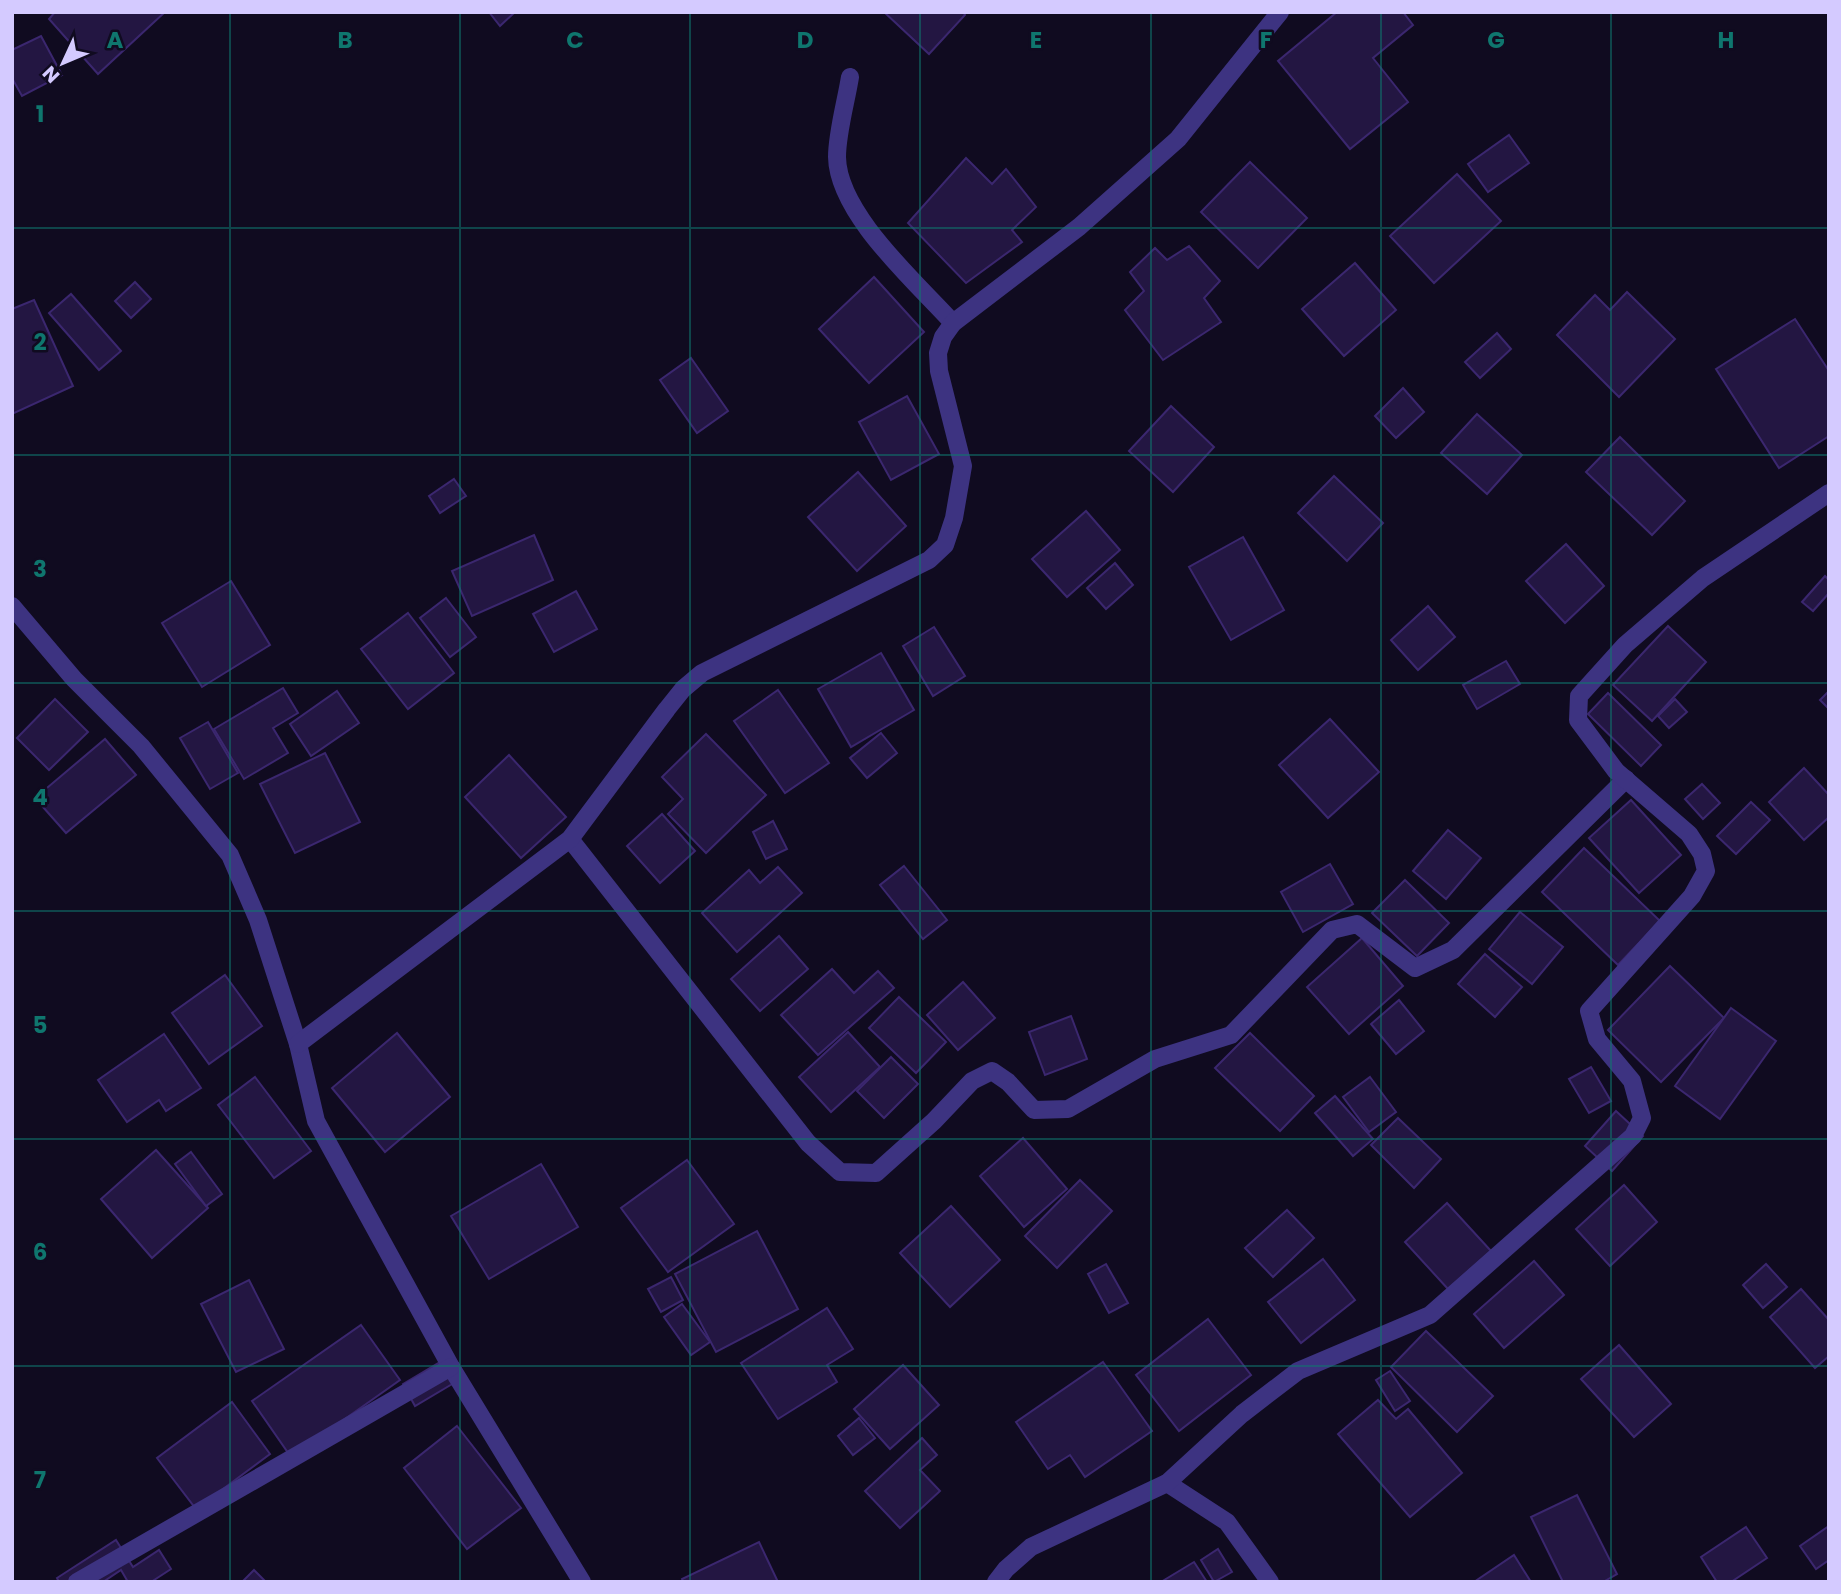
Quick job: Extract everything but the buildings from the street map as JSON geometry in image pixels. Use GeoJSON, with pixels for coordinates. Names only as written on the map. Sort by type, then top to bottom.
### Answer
{"type":"FeatureCollection","features":[{"type":"Feature","properties":{"kind":"street"},"geometry":{"type":"LineString","coordinates":[[298,1044],[570,838],[667,709],[702,673],[929,559],[945,545],[954,518],[963,466],[939,371],[938,353],[943,337],[953,323],[1079,227],[1178,139],[1280,12]]}},
{"type":"Feature","properties":{"kind":"street"},"geometry":{"type":"LineString","coordinates":[[850,77],[837,157],[843,189],[874,238],[953,323]]}},
{"type":"Feature","properties":{"kind":"street"},"geometry":{"type":"LineString","coordinates":[[996,1582],[1006,1569],[1031,1547],[1167,1483],[1242,1414],[1298,1371],[1430,1315],[1633,1136],[1642,1118],[1632,1082],[1597,1039],[1589,1012],[1692,896],[1706,871],[1702,854],[1689,834],[1616,771],[1578,720],[1579,696],[1625,645],[1703,578],[1829,493]]}},
{"type":"Feature","properties":{"kind":"street"},"geometry":{"type":"LineString","coordinates":[[12,606],[74,679],[141,746],[230,855],[258,920],[298,1044],[316,1121],[451,1367],[582,1582]]}},
{"type":"Feature","properties":{"kind":"street"},"geometry":{"type":"LineString","coordinates":[[570,838],[808,1143],[840,1172],[876,1173],[934,1121],[972,1081],[992,1071],[1008,1082],[1034,1110],[1068,1109],[1155,1059],[1231,1035],[1332,930],[1357,924],[1416,968],[1453,950],[1626,779]]}},
{"type":"Feature","properties":{"kind":"street"},"geometry":{"type":"LineString","coordinates":[[76,1582],[451,1367]]}},
{"type":"Feature","properties":{"kind":"street"},"geometry":{"type":"LineString","coordinates":[[1167,1483],[1227,1522],[1270,1582]]}}]}
